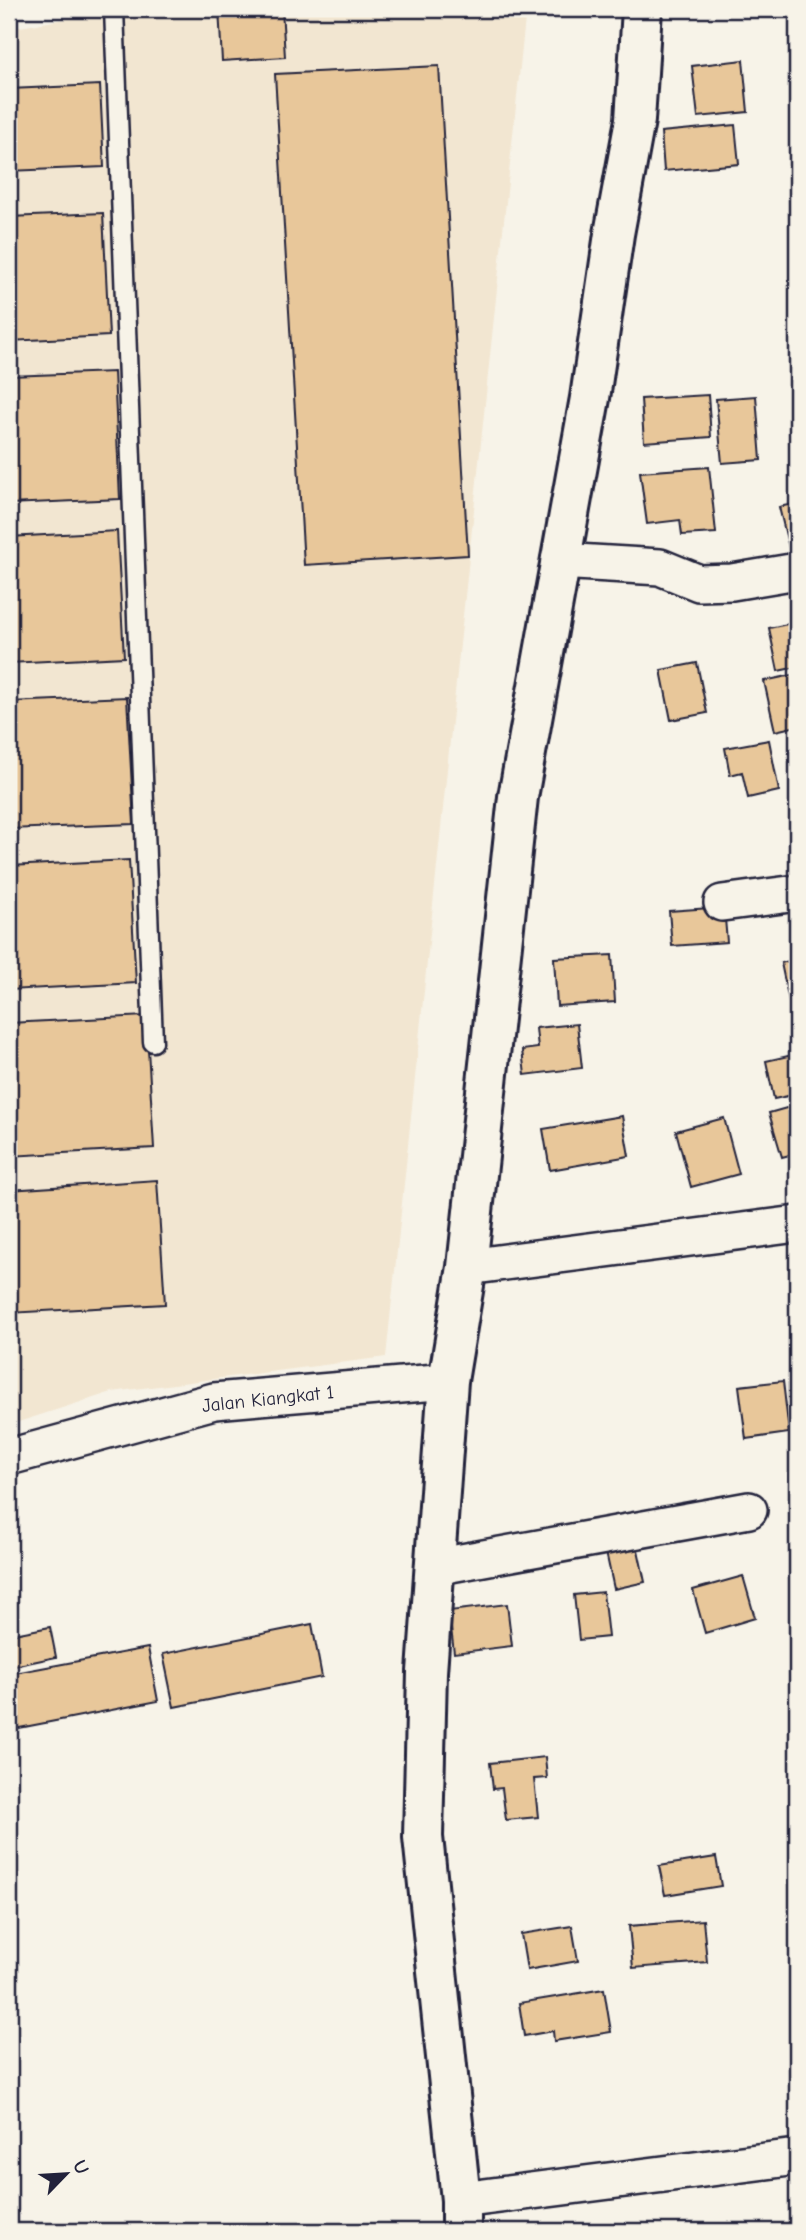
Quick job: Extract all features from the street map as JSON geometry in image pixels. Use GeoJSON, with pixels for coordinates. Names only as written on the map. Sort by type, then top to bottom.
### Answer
{"type":"FeatureCollection","features":[{"type":"Feature","properties":{"kind":"street"},"geometry":{"type":"LineString","coordinates":[[642,9],[635,120],[614,234],[590,398],[518,797],[467,1267],[449,1381],[427,1672],[423,1837],[461,2216],[797,2157]]}},
{"type":"Feature","properties":{"kind":"street"},"geometry":{"type":"LineString","coordinates":[[559,561],[660,566],[698,583],[732,582],[797,572]]}},
{"type":"Feature","properties":{"kind":"street"},"geometry":{"type":"LineString","coordinates":[[722,903],[797,893]]}},
{"type":"Feature","properties":{"kind":"street"},"geometry":{"type":"LineString","coordinates":[[467,1267],[797,1224]]}},
{"type":"Feature","properties":{"kind":"street","name":"Jalan Kiangkat 1"},"geometry":{"type":"LineString","coordinates":[[9,1457],[214,1401],[449,1381]]}},
{"type":"Feature","properties":{"kind":"street"},"geometry":{"type":"LineString","coordinates":[[434,1567],[749,1510]]}},
{"type":"Feature","properties":{"kind":"lane"},"geometry":{"type":"LineString","coordinates":[[114,9],[153,1042]]}},
{"type":"Feature","properties":{"kind":"shaded area"},"geometry":{"type":"Polygon","coordinates":[[[121,9],[526,9],[386,1357],[112,1392],[9,1425],[9,29],[121,9]]]}},
{"type":"Feature","properties":{"kind":"building"},"geometry":{"type":"Polygon","coordinates":[[[219,9],[282,9],[285,57],[222,61],[219,9]]]}},
{"type":"Feature","properties":{"kind":"building"},"geometry":{"type":"Polygon","coordinates":[[[743,60],[748,112],[698,117],[692,66],[743,60]]]}},
{"type":"Feature","properties":{"kind":"building"},"geometry":{"type":"Polygon","coordinates":[[[439,66],[468,555],[304,565],[275,74],[439,66]]]}},
{"type":"Feature","properties":{"kind":"building"},"geometry":{"type":"Polygon","coordinates":[[[100,85],[104,167],[9,171],[9,89],[100,85]]]}},
{"type":"Feature","properties":{"kind":"building"},"geometry":{"type":"Polygon","coordinates":[[[735,125],[739,164],[664,171],[661,132],[735,125]]]}},
{"type":"Feature","properties":{"kind":"building"},"geometry":{"type":"Polygon","coordinates":[[[103,213],[109,336],[9,341],[9,217],[103,213]]]}},
{"type":"Feature","properties":{"kind":"building"},"geometry":{"type":"Polygon","coordinates":[[[114,372],[120,499],[9,504],[9,376],[114,372]]]}},
{"type":"Feature","properties":{"kind":"building"},"geometry":{"type":"Polygon","coordinates":[[[708,395],[711,437],[644,442],[641,399],[708,395]]]}},
{"type":"Feature","properties":{"kind":"building"},"geometry":{"type":"Polygon","coordinates":[[[756,396],[761,460],[722,463],[716,399],[756,396]]]}},
{"type":"Feature","properties":{"kind":"building"},"geometry":{"type":"Polygon","coordinates":[[[709,467],[716,533],[682,535],[680,520],[647,524],[640,472],[709,467]]]}},
{"type":"Feature","properties":{"kind":"building"},"geometry":{"type":"Polygon","coordinates":[[[797,503],[797,547],[789,548],[779,507],[797,503]]]}},
{"type":"Feature","properties":{"kind":"building"},"geometry":{"type":"Polygon","coordinates":[[[117,531],[124,657],[9,663],[9,537],[117,531]]]}},
{"type":"Feature","properties":{"kind":"building"},"geometry":{"type":"Polygon","coordinates":[[[797,622],[797,667],[778,671],[769,628],[797,622]]]}},
{"type":"Feature","properties":{"kind":"building"},"geometry":{"type":"Polygon","coordinates":[[[697,663],[707,713],[671,720],[661,670],[697,663]]]}},
{"type":"Feature","properties":{"kind":"building"},"geometry":{"type":"Polygon","coordinates":[[[797,674],[797,726],[775,731],[764,681],[797,674]]]}},
{"type":"Feature","properties":{"kind":"building"},"geometry":{"type":"Polygon","coordinates":[[[127,697],[134,824],[9,829],[9,702],[127,697]]]}},
{"type":"Feature","properties":{"kind":"building"},"geometry":{"type":"Polygon","coordinates":[[[769,740],[779,791],[748,798],[742,772],[730,775],[725,748],[769,740]]]}},
{"type":"Feature","properties":{"kind":"building"},"geometry":{"type":"Polygon","coordinates":[[[129,860],[136,983],[9,990],[9,866],[129,860]]]}},
{"type":"Feature","properties":{"kind":"building"},"geometry":{"type":"Polygon","coordinates":[[[724,907],[727,942],[672,946],[669,911],[724,907]]]}},
{"type":"Feature","properties":{"kind":"building"},"geometry":{"type":"Polygon","coordinates":[[[612,955],[615,1002],[557,1006],[554,958],[612,955]]]}},
{"type":"Feature","properties":{"kind":"building"},"geometry":{"type":"Polygon","coordinates":[[[797,959],[797,1005],[790,1006],[781,963],[797,959]]]}},
{"type":"Feature","properties":{"kind":"building"},"geometry":{"type":"Polygon","coordinates":[[[146,1016],[154,1148],[9,1156],[9,1023],[146,1016]]]}},
{"type":"Feature","properties":{"kind":"building"},"geometry":{"type":"Polygon","coordinates":[[[577,1024],[582,1068],[525,1075],[522,1050],[538,1048],[536,1028],[577,1024]]]}},
{"type":"Feature","properties":{"kind":"building"},"geometry":{"type":"Polygon","coordinates":[[[797,1054],[797,1094],[774,1099],[766,1061],[797,1054]]]}},
{"type":"Feature","properties":{"kind":"building"},"geometry":{"type":"Polygon","coordinates":[[[797,1105],[797,1153],[782,1157],[769,1113],[797,1105]]]}},
{"type":"Feature","properties":{"kind":"building"},"geometry":{"type":"Polygon","coordinates":[[[622,1116],[629,1156],[550,1170],[543,1129],[622,1116]]]}},
{"type":"Feature","properties":{"kind":"building"},"geometry":{"type":"Polygon","coordinates":[[[724,1118],[739,1174],[691,1187],[676,1131],[724,1118]]]}},
{"type":"Feature","properties":{"kind":"building"},"geometry":{"type":"Polygon","coordinates":[[[157,1180],[165,1304],[9,1313],[9,1190],[157,1180]]]}},
{"type":"Feature","properties":{"kind":"building"},"geometry":{"type":"Polygon","coordinates":[[[783,1381],[789,1433],[746,1439],[739,1386],[783,1381]]]}},
{"type":"Feature","properties":{"kind":"building"},"geometry":{"type":"Polygon","coordinates":[[[635,1536],[645,1582],[614,1589],[604,1543],[635,1536]]]}},
{"type":"Feature","properties":{"kind":"building"},"geometry":{"type":"Polygon","coordinates":[[[743,1576],[755,1618],[705,1633],[693,1590],[743,1576]]]}},
{"type":"Feature","properties":{"kind":"building"},"geometry":{"type":"Polygon","coordinates":[[[603,1592],[608,1637],[579,1640],[574,1595],[603,1592]]]}},
{"type":"Feature","properties":{"kind":"building"},"geometry":{"type":"Polygon","coordinates":[[[507,1604],[512,1646],[454,1653],[449,1611],[507,1604]]]}},
{"type":"Feature","properties":{"kind":"building"},"geometry":{"type":"Polygon","coordinates":[[[312,1624],[322,1677],[174,1707],[163,1654],[312,1624]]]}},
{"type":"Feature","properties":{"kind":"building"},"geometry":{"type":"Polygon","coordinates":[[[50,1627],[56,1657],[9,1667],[9,1635],[50,1627]]]}},
{"type":"Feature","properties":{"kind":"building"},"geometry":{"type":"Polygon","coordinates":[[[148,1648],[158,1701],[9,1730],[9,1674],[148,1648]]]}},
{"type":"Feature","properties":{"kind":"building"},"geometry":{"type":"Polygon","coordinates":[[[545,1757],[547,1778],[534,1779],[538,1817],[506,1820],[502,1788],[493,1789],[490,1763],[545,1757]]]}},
{"type":"Feature","properties":{"kind":"building"},"geometry":{"type":"Polygon","coordinates":[[[716,1857],[721,1886],[665,1895],[659,1866],[716,1857]]]}},
{"type":"Feature","properties":{"kind":"building"},"geometry":{"type":"Polygon","coordinates":[[[703,1920],[707,1962],[633,1968],[629,1926],[703,1920]]]}},
{"type":"Feature","properties":{"kind":"building"},"geometry":{"type":"Polygon","coordinates":[[[572,1926],[578,1961],[527,1970],[521,1934],[572,1926]]]}},
{"type":"Feature","properties":{"kind":"building"},"geometry":{"type":"Polygon","coordinates":[[[604,1989],[611,2032],[554,2041],[553,2031],[524,2036],[519,2003],[604,1989]]]}}]}
